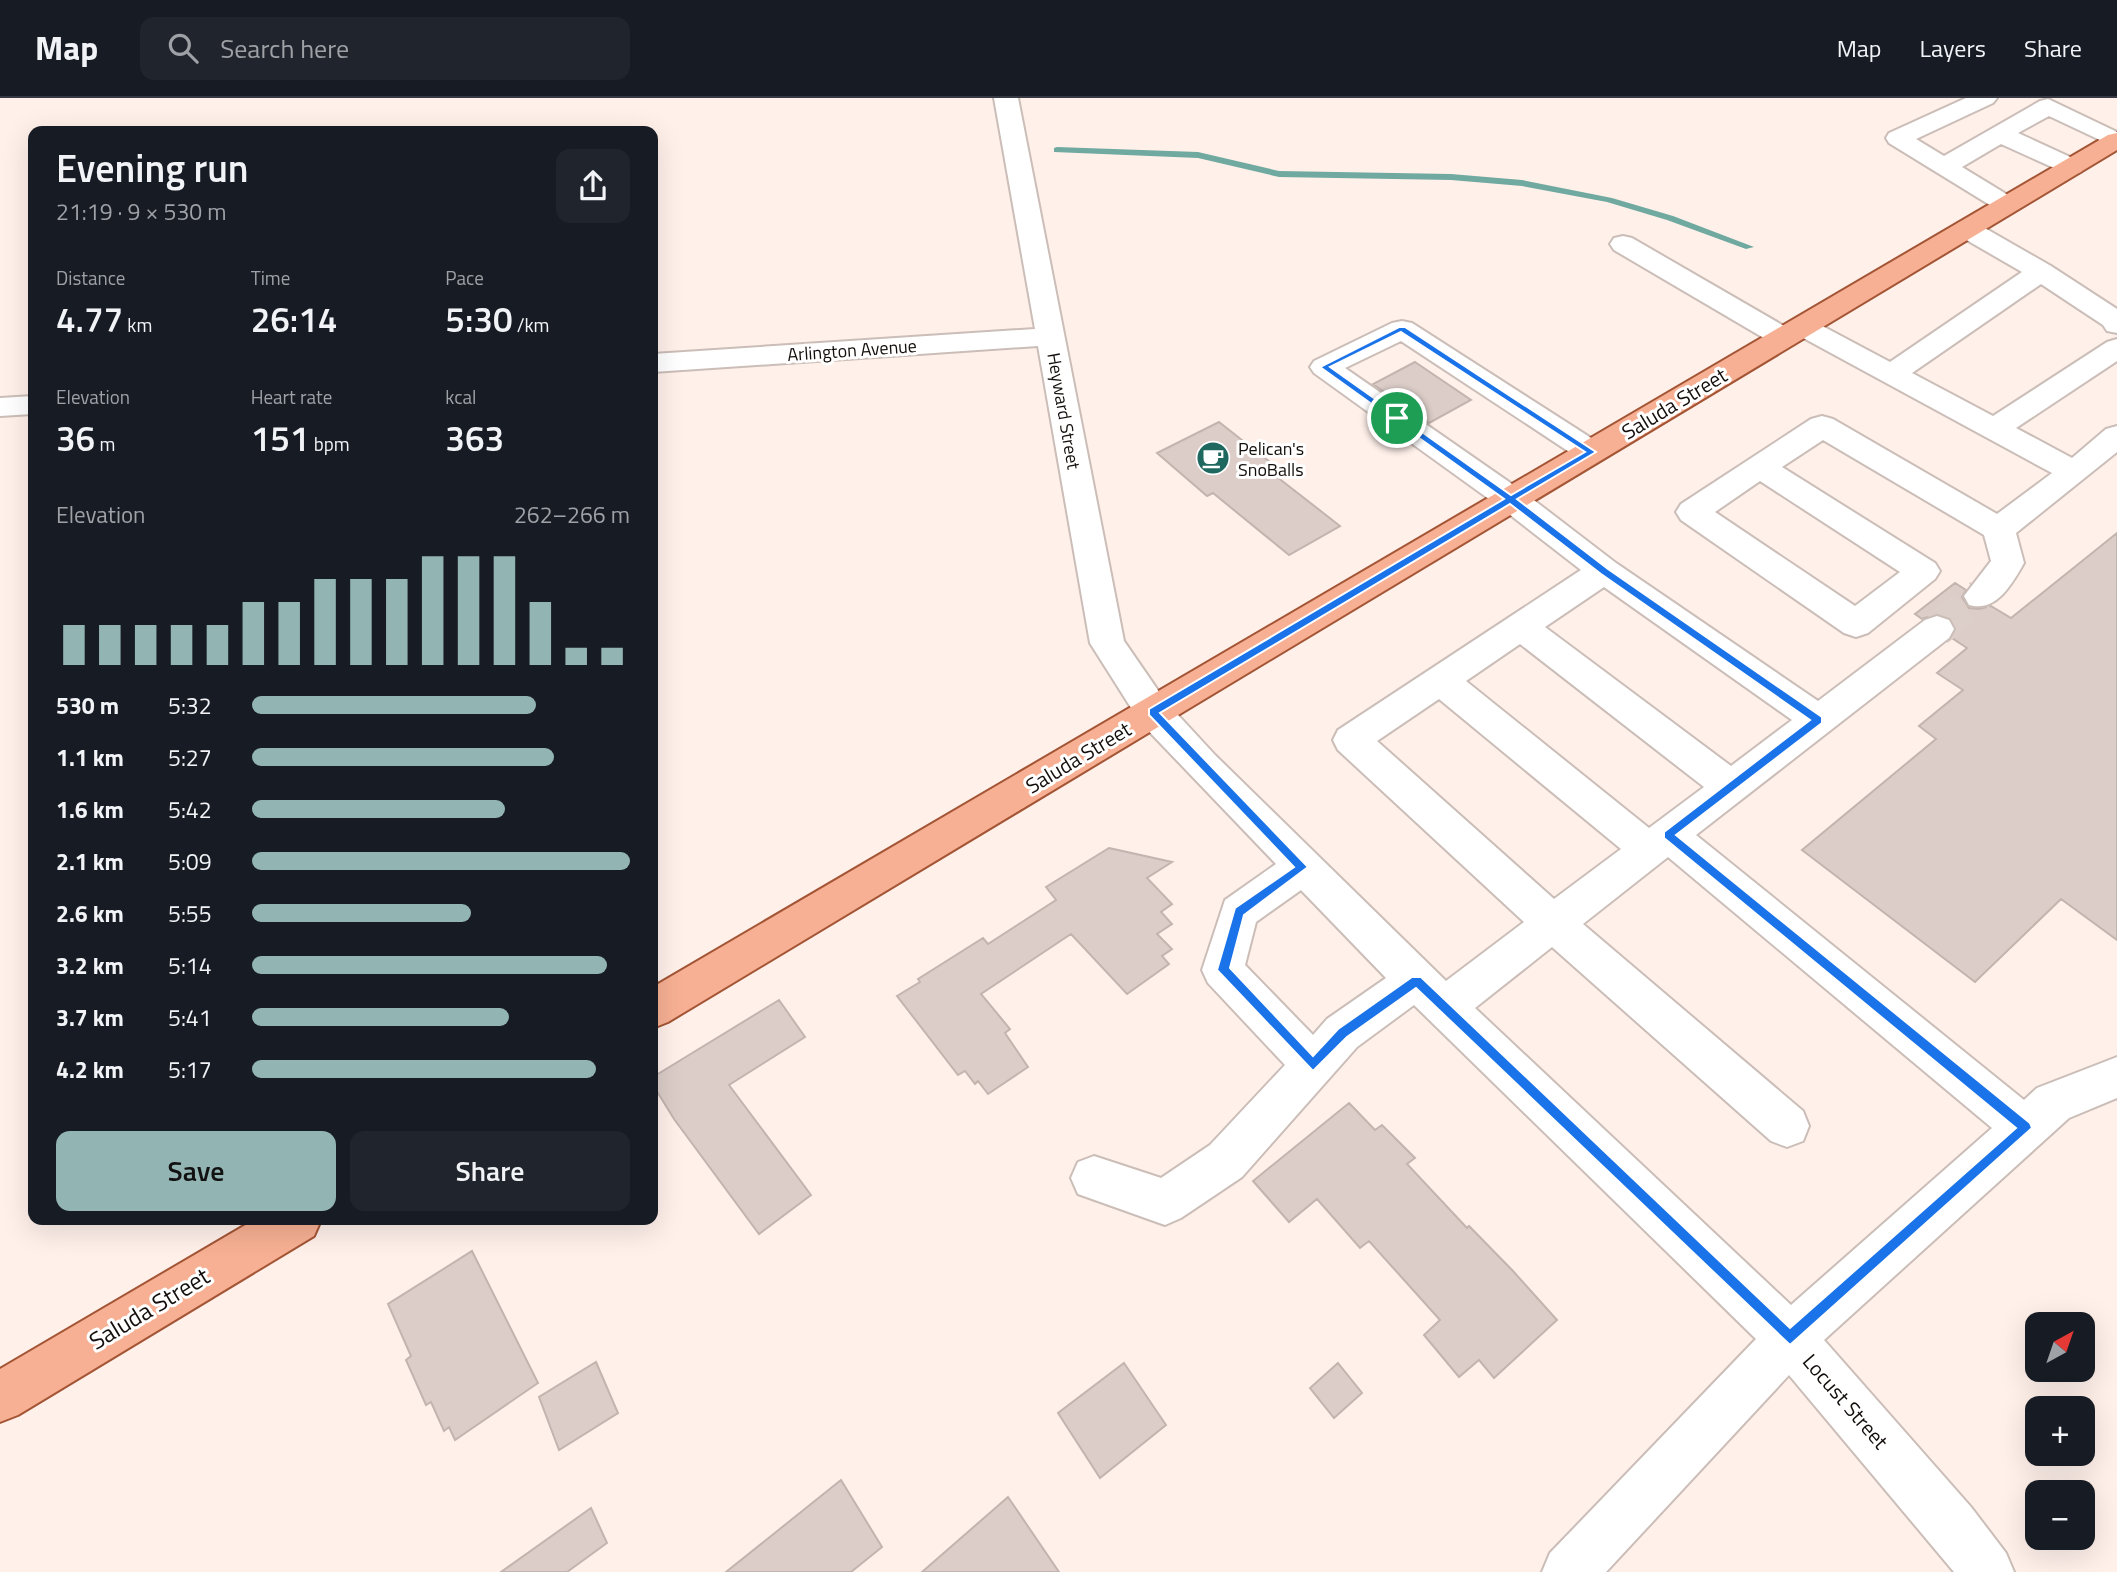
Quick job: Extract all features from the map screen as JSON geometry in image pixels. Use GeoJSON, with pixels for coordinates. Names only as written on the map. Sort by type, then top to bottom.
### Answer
{"type":"FeatureCollection","features":[{"type":"Feature","properties":{"kind":"main road","name":"Saluda Street"},"geometry":{"type":"LineString","coordinates":[[658,1006],[2117,141]]}},
{"type":"Feature","properties":{"kind":"main road","name":"Saluda Street"},"geometry":{"type":"LineString","coordinates":[[0,1397],[290,1225]]}},
{"type":"Feature","properties":{"kind":"street","name":"Heyward Street"},"geometry":{"type":"LineString","coordinates":[[1006,98],[1107,643],[1153,712]]}},
{"type":"Feature","properties":{"kind":"street"},"geometry":{"type":"LineString","coordinates":[[1985,98],[1898,138],[2007,205]]}},
{"type":"Feature","properties":{"kind":"street"},"geometry":{"type":"LineString","coordinates":[[1944,167],[2000,134],[2040,102],[2117,141]]}},
{"type":"Feature","properties":{"kind":"street"},"geometry":{"type":"LineString","coordinates":[[2000,134],[2072,167]]}},
{"type":"Feature","properties":{"kind":"street"},"geometry":{"type":"LineString","coordinates":[[1967,229],[2041,272],[2113,319],[2117,325]]}},
{"type":"Feature","properties":{"kind":"street"},"geometry":{"type":"LineString","coordinates":[[1623,244],[1793,332],[1892,374],[2074,472]]}},
{"type":"Feature","properties":{"kind":"street"},"geometry":{"type":"LineString","coordinates":[[1892,374],[2041,272]]}},
{"type":"Feature","properties":{"kind":"street"},"geometry":{"type":"LineString","coordinates":[[1591,452],[1402,329],[1324,367],[1511,499],[1604,571],[1818,720]]}},
{"type":"Feature","properties":{"kind":"street","name":"Arlington Avenue"},"geometry":{"type":"LineString","coordinates":[[658,363],[1051,337]]}},
{"type":"Feature","properties":{"kind":"street"},"geometry":{"type":"LineString","coordinates":[[1994,429],[2117,348]]}},
{"type":"Feature","properties":{"kind":"street"},"geometry":{"type":"LineString","coordinates":[[0,407],[28,405]]}},
{"type":"Feature","properties":{"kind":"street"},"geometry":{"type":"LineString","coordinates":[[1760,467],[1923,571],[1856,624],[1692,512],[1760,467],[1822,426],[1999,529],[2008,563],[1981,596]]}},
{"type":"Feature","properties":{"kind":"street"},"geometry":{"type":"LineString","coordinates":[[1999,529],[2117,436]]}},
{"type":"Feature","properties":{"kind":"street"},"geometry":{"type":"LineString","coordinates":[[1604,571],[1351,740],[1553,923],[1787,1126]]}},
{"type":"Feature","properties":{"kind":"street"},"geometry":{"type":"LineString","coordinates":[[1521,627],[1731,787]]}},
{"type":"Feature","properties":{"kind":"street"},"geometry":{"type":"LineString","coordinates":[[1094,1178],[1165,1202],[1226,1161],[1342,1033],[1430,994],[1553,923],[1937,629]]}},
{"type":"Feature","properties":{"kind":"street"},"geometry":{"type":"LineString","coordinates":[[1440,680],[1658,843],[2025,1128]]}},
{"type":"Feature","properties":{"kind":"street","name":"Locust Street"},"geometry":{"type":"LineString","coordinates":[[1153,712],[1302,867],[1430,994],[1790,1338],[1952,1526],[1987,1572]]}},
{"type":"Feature","properties":{"kind":"street"},"geometry":{"type":"LineString","coordinates":[[1302,867],[1239,912],[1223,970],[1313,1065]]}},
{"type":"Feature","properties":{"kind":"street"},"geometry":{"type":"LineString","coordinates":[[1569,1572],[1790,1338],[2053,1103],[2117,1077]]}},
{"type":"Feature","properties":{"kind":"building"},"geometry":{"type":"Polygon","coordinates":[[[1415,362],[1471,400],[1429,423],[1373,384],[1415,362]]]}},
{"type":"Feature","properties":{"kind":"building"},"geometry":{"type":"Polygon","coordinates":[[[1219,422],[1270,462],[1263,466],[1340,526],[1289,555],[1213,493],[1207,496],[1157,453],[1219,422]]]}},
{"type":"Feature","properties":{"kind":"building"},"geometry":{"type":"Polygon","coordinates":[[[2117,533],[2117,940],[2061,899],[1975,982],[1802,850],[1936,739],[1919,726],[1963,690],[1937,673],[1967,648],[1952,638],[1956,628],[1951,619],[1936,614],[1922,619],[1915,614],[1955,583],[1966,590],[1962,597],[1969,608],[1991,606],[2011,618],[2117,533]]]}},
{"type":"Feature","properties":{"kind":"building"},"geometry":{"type":"Polygon","coordinates":[[[1109,848],[1172,862],[1147,878],[1172,904],[1161,912],[1172,924],[1157,934],[1172,949],[1162,956],[1169,964],[1127,994],[1071,934],[981,994],[1010,1029],[1005,1033],[1028,1067],[988,1094],[978,1081],[975,1084],[965,1071],[958,1075],[897,996],[920,982],[918,979],[983,938],[988,944],[1056,900],[1046,887],[1109,848]]]}},
{"type":"Feature","properties":{"kind":"building"},"geometry":{"type":"Polygon","coordinates":[[[779,1000],[805,1037],[729,1085],[811,1195],[759,1234],[674,1119],[658,1093],[658,1074],[779,1000]]]}},
{"type":"Feature","properties":{"kind":"building"},"geometry":{"type":"Polygon","coordinates":[[[1349,1103],[1375,1130],[1382,1125],[1415,1158],[1407,1164],[1467,1228],[1469,1226],[1513,1271],[1557,1320],[1494,1378],[1479,1360],[1459,1377],[1424,1335],[1440,1320],[1369,1241],[1360,1248],[1317,1199],[1289,1222],[1253,1181],[1349,1103]]]}},
{"type":"Feature","properties":{"kind":"building"},"geometry":{"type":"Polygon","coordinates":[[[472,1251],[538,1383],[455,1440],[449,1427],[444,1431],[431,1402],[426,1405],[406,1360],[411,1356],[388,1304],[472,1251]]]}},
{"type":"Feature","properties":{"kind":"building"},"geometry":{"type":"Polygon","coordinates":[[[596,1362],[618,1413],[559,1450],[539,1397],[596,1362]]]}},
{"type":"Feature","properties":{"kind":"building"},"geometry":{"type":"Polygon","coordinates":[[[1124,1363],[1166,1425],[1100,1478],[1058,1413],[1124,1363]]]}},
{"type":"Feature","properties":{"kind":"building"},"geometry":{"type":"Polygon","coordinates":[[[1338,1363],[1362,1393],[1334,1418],[1310,1388],[1338,1363]]]}},
{"type":"Feature","properties":{"kind":"building"},"geometry":{"type":"Polygon","coordinates":[[[841,1480],[882,1547],[851,1572],[726,1572],[841,1480]]]}},
{"type":"Feature","properties":{"kind":"building"},"geometry":{"type":"Polygon","coordinates":[[[1008,1497],[1059,1572],[922,1572],[1008,1497]]]}},
{"type":"Feature","properties":{"kind":"building"},"geometry":{"type":"Polygon","coordinates":[[[591,1508],[607,1543],[567,1572],[501,1572],[591,1508]]]}},
{"type":"Feature","properties":{"kind":"waterway"},"geometry":{"type":"LineString","coordinates":[[1057,150],[1198,155],[1279,174],[1451,177],[1522,183],[1609,200],[1670,218],[1749,247]]}},
{"type":"Feature","properties":{"kind":"tunnel"},"geometry":{"type":"LineString","coordinates":[[1937,629],[1981,596]]}},
{"type":"Feature","properties":{"kind":"place","name":"Pelican's SnoBalls"},"geometry":{"type":"Point","coordinates":[1213,458]}},
{"type":"Feature","properties":{"kind":"route"},"geometry":{"type":"LineString","coordinates":[[1397,418],[1324,367],[1402,329],[1591,452],[1511,499],[1604,571],[1818,720],[1668,835],[2025,1128],[1790,1338],[1416,981],[1342,1033],[1313,1065],[1223,970],[1239,912],[1302,867],[1153,712],[1511,499],[1397,418]]}}]}
